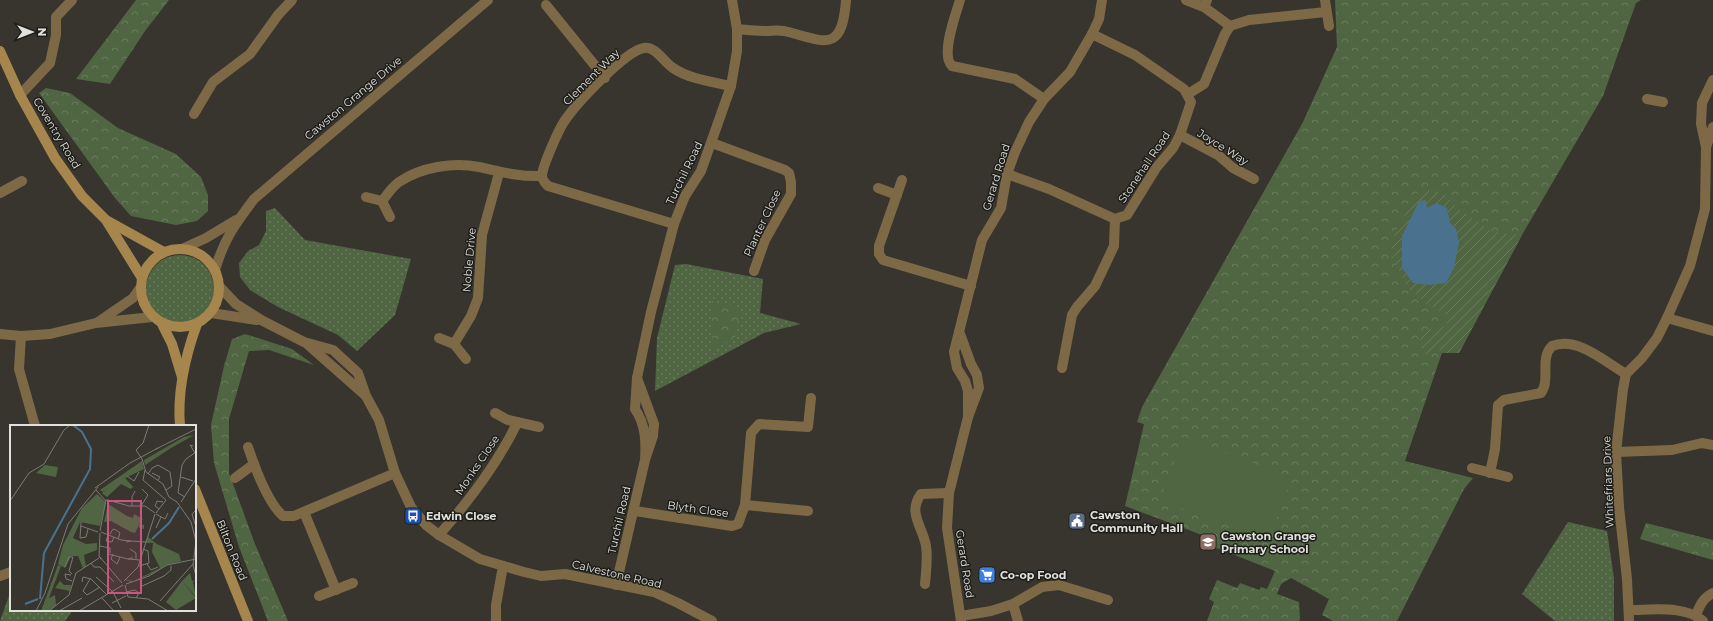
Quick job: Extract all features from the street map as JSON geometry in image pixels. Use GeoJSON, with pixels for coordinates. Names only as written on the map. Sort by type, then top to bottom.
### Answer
{"type":"FeatureCollection","features":[{"type":"Feature","properties":{"kind":"main road","name":"Coventry Road"},"geometry":{"type":"LineString","coordinates":[[0,51],[20,95],[55,158],[82,196],[106,220],[141,283]]}},
{"type":"Feature","properties":{"kind":"main road","name":"Coventry Road"},"geometry":{"type":"LineString","coordinates":[[106,220],[164,252]]}},
{"type":"Feature","properties":{"kind":"main road"},"geometry":{"type":"LineString","coordinates":[[182,249],[195,252],[206,259],[215,270],[219,286],[219,295],[211,313],[197,324],[185,328],[173,328],[162,324],[152,317],[145,308],[141,298],[141,283],[146,267],[154,258],[164,252],[182,249]]}},
{"type":"Feature","properties":{"kind":"main road"},"geometry":{"type":"LineString","coordinates":[[162,324],[172,344],[182,379]]}},
{"type":"Feature","properties":{"kind":"main road"},"geometry":{"type":"LineString","coordinates":[[180,425],[179,397],[182,379],[197,324]]}},
{"type":"Feature","properties":{"kind":"main road","name":"Bilton Road"},"geometry":{"type":"LineString","coordinates":[[196,491],[248,621]]}},
{"type":"Feature","properties":{"kind":"street"},"geometry":{"type":"LineString","coordinates":[[20,95],[50,64],[56,35],[56,17],[72,0]]}},
{"type":"Feature","properties":{"kind":"street"},"geometry":{"type":"LineString","coordinates":[[194,114],[213,82],[250,54],[291,0]]}},
{"type":"Feature","properties":{"kind":"street","name":"Cawston Grange Drive"},"geometry":{"type":"LineString","coordinates":[[215,270],[220,250],[238,219],[254,199],[488,0]]}},
{"type":"Feature","properties":{"kind":"street","name":"Turchil Road"},"geometry":{"type":"LineString","coordinates":[[616,585],[635,511],[646,460],[646,436],[639,414],[635,409],[637,378],[651,312],[674,224],[685,196],[701,172],[731,86],[737,51],[737,29],[732,0]]}},
{"type":"Feature","properties":{"kind":"street"},"geometry":{"type":"LineString","coordinates":[[737,29],[782,30],[817,41],[825,41],[836,36],[841,26],[846,0]]}},
{"type":"Feature","properties":{"kind":"street"},"geometry":{"type":"LineString","coordinates":[[960,0],[947,52],[949,63],[952,66],[1015,79],[1044,99]]}},
{"type":"Feature","properties":{"kind":"street","name":"Gerard Road"},"geometry":{"type":"LineString","coordinates":[[961,618],[947,528],[949,493],[968,417],[979,388],[977,375],[971,364],[959,331],[982,240],[1001,208],[1007,174],[1028,122],[1044,99],[1070,72],[1092,34],[1099,18],[1102,0]]}},
{"type":"Feature","properties":{"kind":"street"},"geometry":{"type":"LineString","coordinates":[[1186,0],[1206,3],[1230,26]]}},
{"type":"Feature","properties":{"kind":"street"},"geometry":{"type":"LineString","coordinates":[[1325,0],[1326,12],[1330,26]]}},
{"type":"Feature","properties":{"kind":"street"},"geometry":{"type":"LineString","coordinates":[[546,4],[605,78]]}},
{"type":"Feature","properties":{"kind":"street"},"geometry":{"type":"LineString","coordinates":[[1092,34],[1135,55],[1184,89],[1188,94],[1204,84],[1225,34],[1230,26],[1249,20],[1326,12]]}},
{"type":"Feature","properties":{"kind":"street","name":"Clement Way"},"geometry":{"type":"LineString","coordinates":[[542,176],[544,166],[564,121],[577,104],[626,57],[639,49],[646,48],[656,52],[674,69],[705,80],[731,86]]}},
{"type":"Feature","properties":{"kind":"street"},"geometry":{"type":"LineString","coordinates":[[1490,473],[1495,449],[1498,405],[1504,400],[1541,393],[1546,380],[1547,353],[1552,346],[1567,344],[1581,347],[1626,374],[1642,358],[1657,338],[1690,266],[1709,210],[1706,147],[1701,124],[1702,103],[1713,80]]}},
{"type":"Feature","properties":{"kind":"street","name":"Stonehall Road"},"geometry":{"type":"LineString","coordinates":[[1116,219],[1126,215],[1156,168],[1173,148],[1180,135],[1191,102],[1188,94]]}},
{"type":"Feature","properties":{"kind":"street"},"geometry":{"type":"LineString","coordinates":[[1647,99],[1662,102]]}},
{"type":"Feature","properties":{"kind":"street"},"geometry":{"type":"LineString","coordinates":[[1706,147],[1713,127]]}},
{"type":"Feature","properties":{"kind":"street","name":"Joyce Way"},"geometry":{"type":"LineString","coordinates":[[1180,135],[1218,155],[1233,168],[1254,179]]}},
{"type":"Feature","properties":{"kind":"street","name":"Planter Close"},"geometry":{"type":"LineString","coordinates":[[712,143],[785,170],[789,173],[791,194],[765,240],[754,271]]}},
{"type":"Feature","properties":{"kind":"street"},"geometry":{"type":"LineString","coordinates":[[382,201],[398,183],[418,173],[442,165],[477,167],[499,173],[524,177],[542,176],[544,182],[548,186],[674,224]]}},
{"type":"Feature","properties":{"kind":"street","name":"Noble Drive"},"geometry":{"type":"LineString","coordinates":[[454,344],[471,316],[478,298],[482,235],[499,173]]}},
{"type":"Feature","properties":{"kind":"street"},"geometry":{"type":"LineString","coordinates":[[1007,174],[1049,189],[1116,219],[1114,246],[1095,286],[1076,307],[1072,315],[1062,368]]}},
{"type":"Feature","properties":{"kind":"street"},"geometry":{"type":"LineString","coordinates":[[902,180],[879,246],[879,254],[882,260],[971,286]]}},
{"type":"Feature","properties":{"kind":"street"},"geometry":{"type":"LineString","coordinates":[[0,192],[22,181]]}},
{"type":"Feature","properties":{"kind":"street"},"geometry":{"type":"LineString","coordinates":[[878,188],[897,195]]}},
{"type":"Feature","properties":{"kind":"street"},"geometry":{"type":"LineString","coordinates":[[366,197],[382,201],[390,217]]}},
{"type":"Feature","properties":{"kind":"street","name":"Cawston Grange Drive"},"geometry":{"type":"LineString","coordinates":[[182,249],[206,238],[238,219]]}},
{"type":"Feature","properties":{"kind":"street"},"geometry":{"type":"LineString","coordinates":[[96,323],[132,298],[141,283]]}},
{"type":"Feature","properties":{"kind":"street","name":"Calvestone Road"},"geometry":{"type":"LineString","coordinates":[[219,286],[236,304],[263,321],[304,342],[366,396],[381,425],[395,473],[411,507],[426,525],[439,535],[480,559],[540,576],[565,574],[654,592],[678,602],[712,621]]}},
{"type":"Feature","properties":{"kind":"street","name":"Calvestone Road"},"geometry":{"type":"LineString","coordinates":[[211,313],[263,321]]}},
{"type":"Feature","properties":{"kind":"street"},"geometry":{"type":"LineString","coordinates":[[0,334],[21,336],[50,334],[96,323],[152,317]]}},
{"type":"Feature","properties":{"kind":"street"},"geometry":{"type":"LineString","coordinates":[[1667,318],[1713,331]]}},
{"type":"Feature","properties":{"kind":"street"},"geometry":{"type":"LineString","coordinates":[[21,336],[19,369],[35,425]]}},
{"type":"Feature","properties":{"kind":"street"},"geometry":{"type":"LineString","coordinates":[[439,338],[454,344],[466,359]]}},
{"type":"Feature","properties":{"kind":"street","name":"Whitefriars Drive"},"geometry":{"type":"LineString","coordinates":[[1626,374],[1616,452],[1619,507],[1629,621]]}},
{"type":"Feature","properties":{"kind":"street","name":"Blyth Close"},"geometry":{"type":"LineString","coordinates":[[635,511],[732,526],[738,524],[745,505],[751,433],[759,424],[808,427],[811,398]]}},
{"type":"Feature","properties":{"kind":"street"},"geometry":{"type":"LineString","coordinates":[[495,413],[516,423],[539,427]]}},
{"type":"Feature","properties":{"kind":"street","name":"Monks Close"},"geometry":{"type":"LineString","coordinates":[[439,535],[465,505],[498,458],[516,423]]}},
{"type":"Feature","properties":{"kind":"street"},"geometry":{"type":"LineString","coordinates":[[1616,452],[1672,450],[1702,443],[1713,445]]}},
{"type":"Feature","properties":{"kind":"street"},"geometry":{"type":"LineString","coordinates":[[248,448],[276,510],[283,516],[294,516],[395,473]]}},
{"type":"Feature","properties":{"kind":"street"},"geometry":{"type":"LineString","coordinates":[[235,478],[254,464]]}},
{"type":"Feature","properties":{"kind":"street"},"geometry":{"type":"LineString","coordinates":[[1472,468],[1508,477]]}},
{"type":"Feature","properties":{"kind":"street"},"geometry":{"type":"LineString","coordinates":[[925,584],[927,554],[926,544],[915,515],[915,505],[921,494],[949,493]]}},
{"type":"Feature","properties":{"kind":"street","name":"Blyth Close"},"geometry":{"type":"LineString","coordinates":[[745,505],[808,511]]}},
{"type":"Feature","properties":{"kind":"street"},"geometry":{"type":"LineString","coordinates":[[304,512],[336,590]]}},
{"type":"Feature","properties":{"kind":"street"},"geometry":{"type":"LineString","coordinates":[[496,621],[496,605],[503,566]]}},
{"type":"Feature","properties":{"kind":"street"},"geometry":{"type":"LineString","coordinates":[[0,576],[10,572]]}},
{"type":"Feature","properties":{"kind":"street"},"geometry":{"type":"LineString","coordinates":[[319,596],[354,583]]}},
{"type":"Feature","properties":{"kind":"street"},"geometry":{"type":"LineString","coordinates":[[961,618],[1013,604],[1042,587],[1059,585],[1108,600]]}},
{"type":"Feature","properties":{"kind":"street"},"geometry":{"type":"LineString","coordinates":[[1629,610],[1683,611],[1700,618],[1700,605],[1706,596],[1713,593]]}},
{"type":"Feature","properties":{"kind":"street"},"geometry":{"type":"LineString","coordinates":[[1013,604],[1018,621]]}},
{"type":"Feature","properties":{"kind":"street"},"geometry":{"type":"LineString","coordinates":[[123,611],[128,621]]}},
{"type":"Feature","properties":{"kind":"green space"},"geometry":{"type":"Polygon","coordinates":[[[136,0],[169,0],[145,31],[110,84],[76,79],[136,0]]]}},
{"type":"Feature","properties":{"kind":"green space"},"geometry":{"type":"Polygon","coordinates":[[[1335,0],[1641,0],[1636,3],[1603,96],[1522,235],[1459,353],[1442,353],[1405,461],[1473,478],[1464,489],[1397,621],[1333,621],[1322,615],[1329,599],[1291,578],[1281,584],[1277,594],[1299,602],[1299,621],[1207,621],[1214,602],[1209,599],[1217,580],[1237,588],[1240,583],[1259,590],[1261,587],[1267,589],[1275,571],[1209,545],[1214,534],[1202,535],[1125,506],[1144,424],[1137,422],[1142,407],[1303,122],[1337,47],[1335,0]]]}},
{"type":"Feature","properties":{"kind":"green space"},"geometry":{"type":"Polygon","coordinates":[[[46,88],[70,93],[118,128],[176,154],[201,177],[208,195],[208,211],[197,221],[176,225],[131,216],[115,198],[39,93],[46,88]]]}},
{"type":"Feature","properties":{"kind":"green space"},"geometry":{"type":"Polygon","coordinates":[[[1427,190],[1446,195],[1459,209],[1492,232],[1522,235],[1459,353],[1442,353],[1439,350],[1423,355],[1419,331],[1446,326],[1449,316],[1427,304],[1408,288],[1391,256],[1395,232],[1417,194],[1427,190]]]}},
{"type":"Feature","properties":{"kind":"green space"},"geometry":{"type":"Polygon","coordinates":[[[275,208],[305,240],[411,259],[395,315],[357,351],[338,335],[278,307],[250,290],[240,277],[239,263],[248,251],[259,245],[266,231],[266,211],[275,208]]]}},
{"type":"Feature","properties":{"kind":"green space"},"geometry":{"type":"Polygon","coordinates":[[[180,255],[193,258],[204,265],[211,276],[214,289],[211,302],[204,313],[193,320],[180,323],[167,320],[156,313],[149,302],[146,289],[149,276],[156,265],[167,258],[180,255]]]}},
{"type":"Feature","properties":{"kind":"green space"},"geometry":{"type":"Polygon","coordinates":[[[686,264],[763,279],[760,313],[801,324],[764,333],[655,391],[657,338],[675,265],[686,264]]]}},
{"type":"Feature","properties":{"kind":"green space"},"geometry":{"type":"Polygon","coordinates":[[[711,301],[740,308],[735,338],[713,348],[711,301]]]}},
{"type":"Feature","properties":{"kind":"green space"},"geometry":{"type":"Polygon","coordinates":[[[245,334],[292,349],[314,365],[269,350],[249,351],[229,419],[229,473],[255,544],[288,621],[268,621],[239,547],[214,463],[211,425],[224,366],[232,339],[245,334]]]}},
{"type":"Feature","properties":{"kind":"green space"},"geometry":{"type":"Polygon","coordinates":[[[1183,437],[1292,478],[1268,541],[1160,500],[1183,437]]]}},
{"type":"Feature","properties":{"kind":"green space"},"geometry":{"type":"Polygon","coordinates":[[[1568,522],[1607,531],[1614,578],[1614,621],[1555,621],[1522,594],[1568,522]]]}},
{"type":"Feature","properties":{"kind":"green space"},"geometry":{"type":"Polygon","coordinates":[[[1646,523],[1713,540],[1713,560],[1640,539],[1646,523]]]}},
{"type":"Feature","properties":{"kind":"green space"},"geometry":{"type":"Polygon","coordinates":[[[10,593],[10,611],[72,611],[65,621],[0,621],[10,593]]]}},
{"type":"Feature","properties":{"kind":"water"},"geometry":{"type":"Polygon","coordinates":[[[1426,200],[1427,208],[1437,203],[1447,208],[1450,223],[1456,229],[1459,243],[1454,268],[1446,283],[1430,285],[1413,283],[1402,268],[1402,236],[1419,201],[1426,200]]]}},
{"type":"Feature","properties":{"kind":"place","name":"Edwin Close"},"geometry":{"type":"Point","coordinates":[413,516]}},
{"type":"Feature","properties":{"kind":"place","name":"Cawston Community Hall"},"geometry":{"type":"Point","coordinates":[1077,521]}},
{"type":"Feature","properties":{"kind":"place","name":"Cawston Grange Primary School"},"geometry":{"type":"Point","coordinates":[1208,542]}},
{"type":"Feature","properties":{"kind":"place","name":"Co-op Food"},"geometry":{"type":"Point","coordinates":[987,575]}}]}
